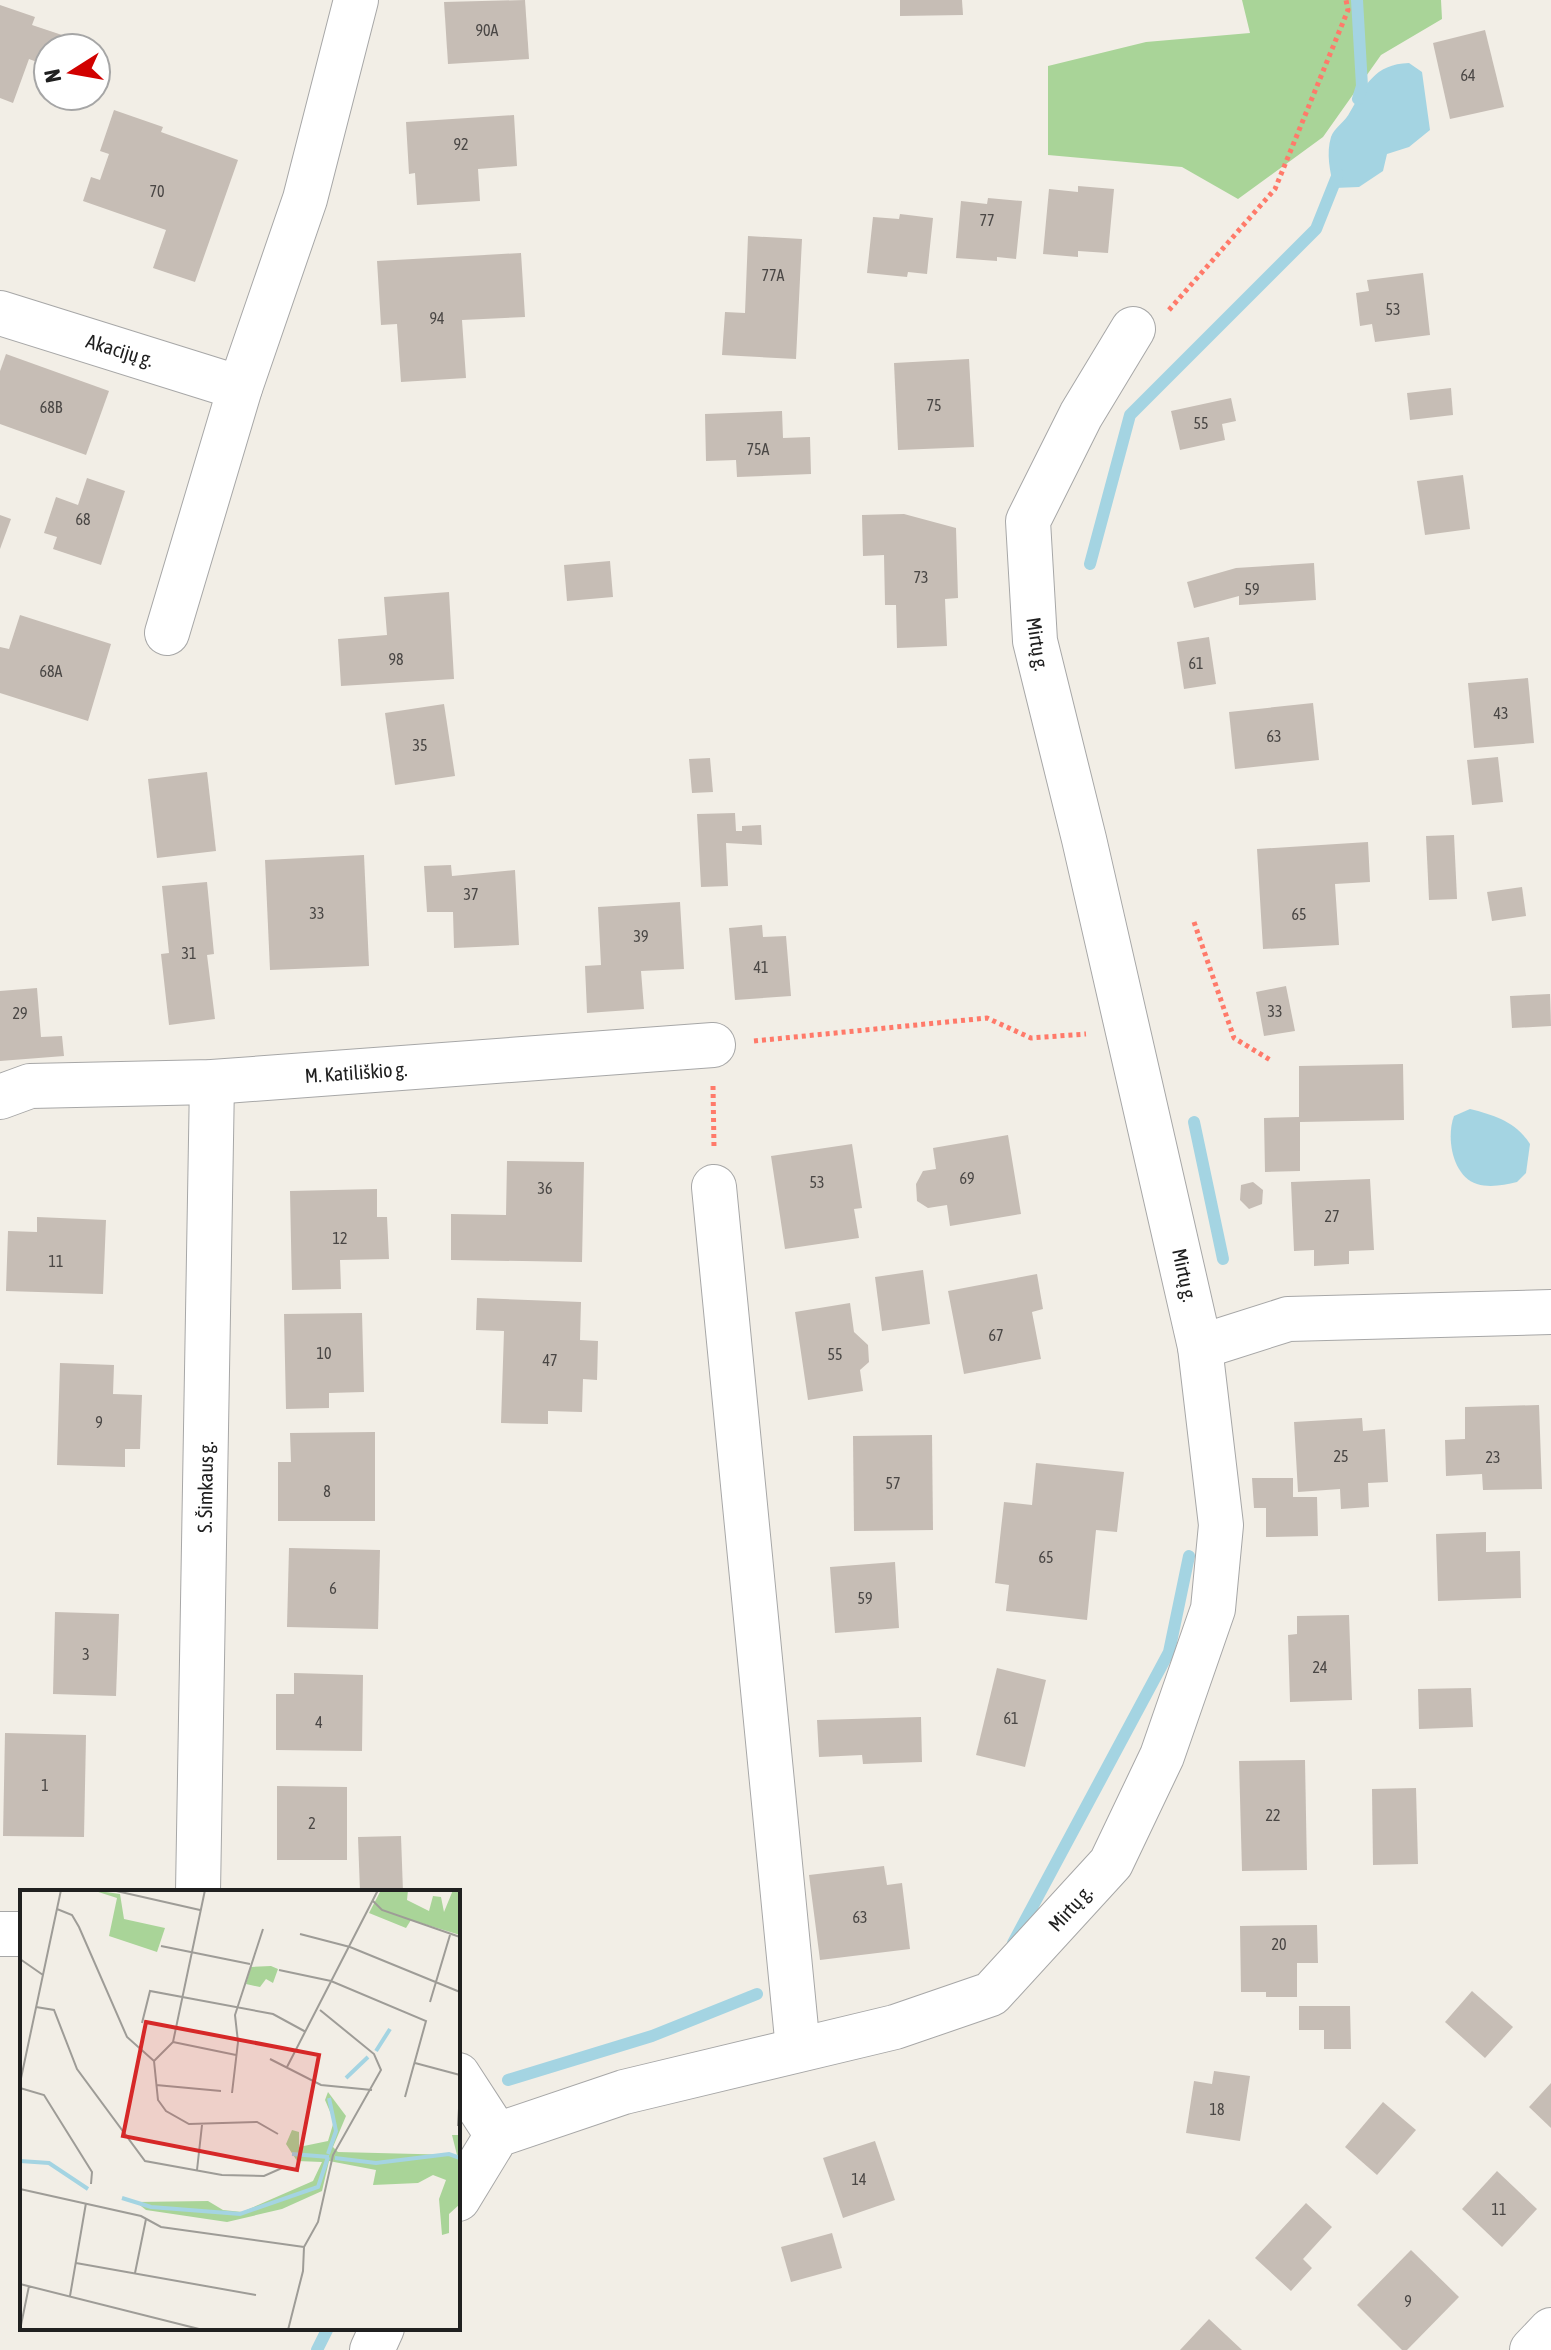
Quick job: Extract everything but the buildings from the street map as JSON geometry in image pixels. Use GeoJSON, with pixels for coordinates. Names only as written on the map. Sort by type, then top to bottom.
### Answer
{"type":"FeatureCollection","features":[{"type":"Feature","properties":{"kind":"street"},"geometry":{"type":"LineString","coordinates":[[167,633],[240,388],[305,199],[356,0]]}},
{"type":"Feature","properties":{"kind":"street","name":"Akacijų g."},"geometry":{"type":"LineString","coordinates":[[0,313],[240,388]]}},
{"type":"Feature","properties":{"kind":"street","name":"Mirtų g."},"geometry":{"type":"LineString","coordinates":[[497,2135],[624,2092],[895,2027],[991,1994],[1111,1863],[1162,1756],[1213,1609],[1221,1525],[1200,1347],[1035,641],[1028,521],[1081,415],[1133,329]]}},
{"type":"Feature","properties":{"kind":"street","name":"M. Katiliškio g."},"geometry":{"type":"LineString","coordinates":[[0,1097],[30,1086],[212,1082],[713,1045]]}},
{"type":"Feature","properties":{"kind":"street","name":"S. Šimkaus g."},"geometry":{"type":"LineString","coordinates":[[198,1890],[212,1082]]}},
{"type":"Feature","properties":{"kind":"street"},"geometry":{"type":"LineString","coordinates":[[714,1187],[798,2049]]}},
{"type":"Feature","properties":{"kind":"street"},"geometry":{"type":"LineString","coordinates":[[1200,1347],[1288,1319],[1551,1312]]}},
{"type":"Feature","properties":{"kind":"street"},"geometry":{"type":"LineString","coordinates":[[460,2078],[497,2135],[460,2196]]}},
{"type":"Feature","properties":{"kind":"street"},"geometry":{"type":"LineString","coordinates":[[372,2350],[381,2330]]}},
{"type":"Feature","properties":{"kind":"street"},"geometry":{"type":"LineString","coordinates":[[1532,2350],[1551,2330]]}},
{"type":"Feature","properties":{"kind":"path"},"geometry":{"type":"LineString","coordinates":[[1133,329],[1167,313],[1275,189],[1348,10],[1346,0]]}},
{"type":"Feature","properties":{"kind":"path"},"geometry":{"type":"LineString","coordinates":[[1194,922],[1234,1038],[1272,1061]]}},
{"type":"Feature","properties":{"kind":"path"},"geometry":{"type":"LineString","coordinates":[[714,1187],[713,1045],[987,1018],[1031,1038],[1127,1031]]}},
{"type":"Feature","properties":{"kind":"green space"},"geometry":{"type":"Polygon","coordinates":[[[1242,0],[1441,0],[1442,19],[1381,55],[1323,137],[1238,199],[1182,167],[1048,155],[1048,66],[1146,42],[1250,33],[1242,0]]]}},
{"type":"Feature","properties":{"kind":"water"},"geometry":{"type":"Polygon","coordinates":[[[1409,63],[1422,72],[1430,130],[1409,147],[1387,154],[1383,171],[1359,187],[1334,188],[1329,156],[1333,134],[1372,78],[1387,67],[1409,63]]]}},
{"type":"Feature","properties":{"kind":"water"},"geometry":{"type":"Polygon","coordinates":[[[1470,1109],[1511,1125],[1530,1144],[1526,1173],[1517,1182],[1482,1185],[1469,1180],[1462,1173],[1453,1155],[1452,1125],[1454,1116],[1470,1109]]]}},
{"type":"Feature","properties":{"kind":"waterway"},"geometry":{"type":"LineString","coordinates":[[1357,0],[1362,86],[1358,99]]}},
{"type":"Feature","properties":{"kind":"waterway"},"geometry":{"type":"LineString","coordinates":[[1090,564],[1130,415],[1316,229],[1338,174]]}},
{"type":"Feature","properties":{"kind":"waterway"},"geometry":{"type":"LineString","coordinates":[[1194,1122],[1223,1259]]}},
{"type":"Feature","properties":{"kind":"waterway"},"geometry":{"type":"LineString","coordinates":[[1013,1943],[1169,1652],[1189,1556]]}},
{"type":"Feature","properties":{"kind":"waterway"},"geometry":{"type":"LineString","coordinates":[[508,2080],[652,2036],[757,1994]]}},
{"type":"Feature","properties":{"kind":"waterway"},"geometry":{"type":"LineString","coordinates":[[317,2350],[327,2330]]}}]}
